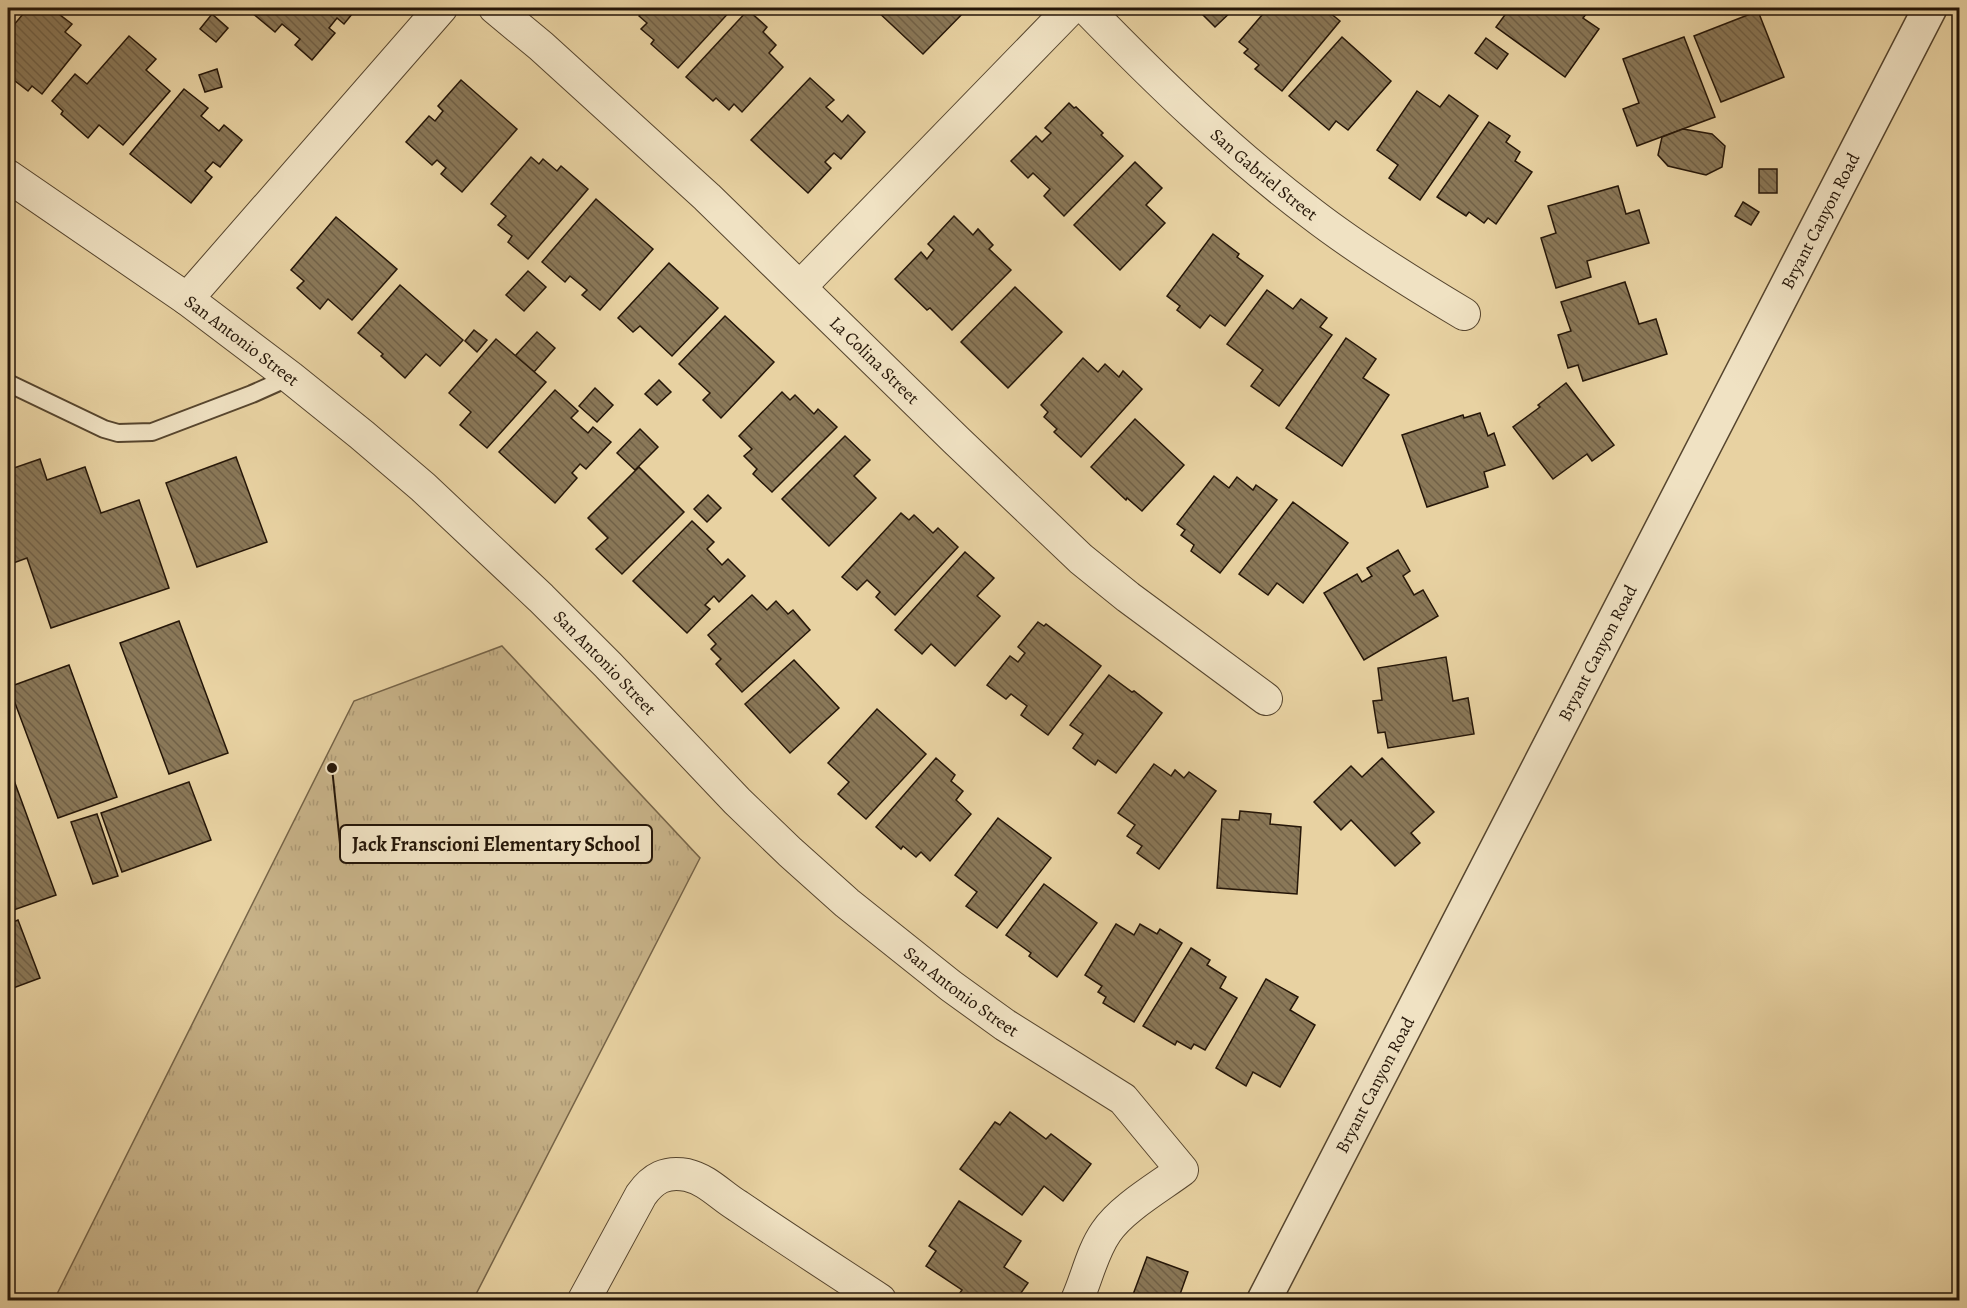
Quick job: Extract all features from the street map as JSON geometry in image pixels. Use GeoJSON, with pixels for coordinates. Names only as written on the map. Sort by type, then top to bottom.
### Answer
{"type":"FeatureCollection","features":[{"type":"Feature","properties":{"kind":"street"},"geometry":{"type":"LineString","coordinates":[[187,299],[441,8]]}},
{"type":"Feature","properties":{"kind":"street","name":"La Colina Street"},"geometry":{"type":"LineString","coordinates":[[495,8],[541,46],[649,144],[800,286],[1081,559],[1128,597],[1266,699]]}},
{"type":"Feature","properties":{"kind":"street"},"geometry":{"type":"LineString","coordinates":[[800,286],[1071,8]]}},
{"type":"Feature","properties":{"kind":"street","name":"San Gabriel Street"},"geometry":{"type":"LineString","coordinates":[[1086,8],[1198,119],[1278,188],[1366,253],[1464,314]]}},
{"type":"Feature","properties":{"kind":"street","name":"Bryant Canyon Road"},"geometry":{"type":"LineString","coordinates":[[1264,1300],[1930,8]]}},
{"type":"Feature","properties":{"kind":"street","name":"San Antonio Street"},"geometry":{"type":"LineString","coordinates":[[8,176],[187,299],[290,377],[397,465],[481,541],[608,665],[737,801],[847,903],[951,987],[1005,1025],[1123,1099],[1182,1170],[1121,1216],[1106,1231],[1096,1250],[1077,1300]]}},
{"type":"Feature","properties":{"kind":"street"},"geometry":{"type":"LineString","coordinates":[[584,1300],[640,1195],[655,1178],[666,1174],[690,1176],[706,1183],[880,1300]]}},
{"type":"Feature","properties":{"kind":"lane"},"geometry":{"type":"LineString","coordinates":[[8,383],[104,429],[133,434],[157,430],[290,377]]}},
{"type":"Feature","properties":{"kind":"green space"},"geometry":{"type":"Polygon","coordinates":[[[502,646],[700,858],[473,1300],[54,1300],[354,701],[502,646]]]}},
{"type":"Feature","properties":{"kind":"building"},"geometry":{"type":"Polygon","coordinates":[[[28,8],[62,8],[59,14],[72,24],[65,32],[81,45],[42,94],[32,86],[28,91],[15,81],[12,84],[8,80],[8,32],[28,8]]]}},
{"type":"Feature","properties":{"kind":"building"},"geometry":{"type":"Polygon","coordinates":[[[255,8],[357,8],[344,24],[337,18],[329,28],[335,33],[312,60],[295,45],[300,39],[282,24],[275,32],[251,12],[255,8]]]}},
{"type":"Feature","properties":{"kind":"building"},"geometry":{"type":"Polygon","coordinates":[[[646,8],[733,8],[678,68],[651,44],[654,40],[641,29],[647,23],[639,16],[646,8]]]}},
{"type":"Feature","properties":{"kind":"building"},"geometry":{"type":"Polygon","coordinates":[[[878,8],[968,8],[923,54],[876,10],[878,8]]]}},
{"type":"Feature","properties":{"kind":"building"},"geometry":{"type":"Polygon","coordinates":[[[1196,8],[1235,8],[1215,27],[1196,8]]]}},
{"type":"Feature","properties":{"kind":"building"},"geometry":{"type":"Polygon","coordinates":[[[1268,8],[1313,8],[1316,10],[1324,8],[1340,21],[1282,91],[1255,69],[1259,65],[1244,53],[1248,49],[1239,42],[1268,8]]]}},
{"type":"Feature","properties":{"kind":"building"},"geometry":{"type":"Polygon","coordinates":[[[1510,8],[1588,8],[1590,9],[1583,18],[1599,29],[1565,77],[1496,27],[1510,8]]]}},
{"type":"Feature","properties":{"kind":"building"},"geometry":{"type":"Polygon","coordinates":[[[748,10],[767,27],[763,32],[776,45],[769,53],[783,67],[742,112],[734,104],[729,110],[716,98],[713,101],[686,77],[748,10]]]}},
{"type":"Feature","properties":{"kind":"building"},"geometry":{"type":"Polygon","coordinates":[[[1758,11],[1784,77],[1721,102],[1694,36],[1758,11]]]}},
{"type":"Feature","properties":{"kind":"building"},"geometry":{"type":"Polygon","coordinates":[[[212,14],[228,28],[216,42],[200,29],[212,14]]]}},
{"type":"Feature","properties":{"kind":"building"},"geometry":{"type":"Polygon","coordinates":[[[129,36],[156,59],[146,70],[170,91],[123,145],[99,125],[88,138],[61,114],[63,111],[52,101],[75,74],[87,84],[129,36]]]}},
{"type":"Feature","properties":{"kind":"building"},"geometry":{"type":"Polygon","coordinates":[[[1342,37],[1391,81],[1348,130],[1336,121],[1329,130],[1289,96],[1342,37]]]}},
{"type":"Feature","properties":{"kind":"building"},"geometry":{"type":"Polygon","coordinates":[[[1684,37],[1715,117],[1637,146],[1623,109],[1639,103],[1623,59],[1684,37]]]}},
{"type":"Feature","properties":{"kind":"building"},"geometry":{"type":"Polygon","coordinates":[[[1486,38],[1508,54],[1497,69],[1475,53],[1486,38]]]}},
{"type":"Feature","properties":{"kind":"building"},"geometry":{"type":"Polygon","coordinates":[[[217,69],[222,87],[205,92],[199,75],[217,69]]]}},
{"type":"Feature","properties":{"kind":"building"},"geometry":{"type":"Polygon","coordinates":[[[810,78],[834,100],[826,107],[842,122],[848,115],[865,132],[841,159],[834,153],[825,162],[831,168],[808,193],[751,140],[810,78]]]}},
{"type":"Feature","properties":{"kind":"building"},"geometry":{"type":"Polygon","coordinates":[[[461,80],[517,129],[462,192],[441,174],[446,168],[437,160],[432,165],[406,142],[429,116],[435,121],[443,111],[438,106],[461,80]]]}},
{"type":"Feature","properties":{"kind":"building"},"geometry":{"type":"Polygon","coordinates":[[[184,89],[208,108],[201,116],[219,131],[224,125],[242,140],[220,167],[213,162],[205,171],[212,177],[191,203],[130,154],[184,89]]]}},
{"type":"Feature","properties":{"kind":"building"},"geometry":{"type":"Polygon","coordinates":[[[1417,91],[1440,107],[1449,95],[1478,116],[1420,200],[1389,178],[1398,165],[1377,150],[1417,91]]]}},
{"type":"Feature","properties":{"kind":"building"},"geometry":{"type":"Polygon","coordinates":[[[1069,103],[1103,133],[1101,135],[1123,156],[1064,216],[1044,196],[1050,189],[1033,173],[1028,178],[1011,161],[1036,136],[1042,142],[1051,133],[1045,128],[1069,103]]]}},
{"type":"Feature","properties":{"kind":"building"},"geometry":{"type":"Polygon","coordinates":[[[1489,122],[1510,136],[1506,142],[1520,152],[1515,161],[1532,172],[1496,224],[1488,218],[1484,223],[1469,212],[1466,216],[1437,197],[1489,122]]]}},
{"type":"Feature","properties":{"kind":"building"},"geometry":{"type":"Polygon","coordinates":[[[1683,129],[1712,134],[1725,146],[1722,167],[1706,175],[1668,166],[1658,155],[1662,137],[1683,129]]]}},
{"type":"Feature","properties":{"kind":"building"},"geometry":{"type":"Polygon","coordinates":[[[531,157],[539,164],[543,159],[557,171],[561,166],[588,189],[528,259],[508,242],[512,236],[498,225],[506,216],[491,204],[531,157]]]}},
{"type":"Feature","properties":{"kind":"building"},"geometry":{"type":"Polygon","coordinates":[[[1135,162],[1162,188],[1146,205],[1165,223],[1120,270],[1074,225],[1135,162]]]}},
{"type":"Feature","properties":{"kind":"building"},"geometry":{"type":"Polygon","coordinates":[[[1759,169],[1777,169],[1777,193],[1759,193],[1759,169]]]}},
{"type":"Feature","properties":{"kind":"building"},"geometry":{"type":"Polygon","coordinates":[[[1618,186],[1626,214],[1639,210],[1649,243],[1587,261],[1591,277],[1556,288],[1541,238],[1556,233],[1548,206],[1618,186]]]}},
{"type":"Feature","properties":{"kind":"building"},"geometry":{"type":"Polygon","coordinates":[[[596,199],[653,249],[600,310],[582,295],[587,290],[570,276],[565,282],[542,262],[596,199]]]}},
{"type":"Feature","properties":{"kind":"building"},"geometry":{"type":"Polygon","coordinates":[[[1743,202],[1759,212],[1751,225],[1735,216],[1743,202]]]}},
{"type":"Feature","properties":{"kind":"building"},"geometry":{"type":"Polygon","coordinates":[[[954,216],[973,235],[978,229],[993,245],[989,249],[1011,270],[952,330],[895,279],[921,252],[927,259],[934,250],[928,244],[954,216]]]}},
{"type":"Feature","properties":{"kind":"building"},"geometry":{"type":"Polygon","coordinates":[[[336,217],[397,269],[352,320],[328,299],[320,309],[297,288],[304,281],[291,270],[336,217]]]}},
{"type":"Feature","properties":{"kind":"building"},"geometry":{"type":"Polygon","coordinates":[[[1213,234],[1239,254],[1237,257],[1263,276],[1225,326],[1210,315],[1200,328],[1177,310],[1180,306],[1167,296],[1213,234]]]}},
{"type":"Feature","properties":{"kind":"building"},"geometry":{"type":"Polygon","coordinates":[[[669,263],[718,308],[672,356],[640,326],[633,332],[618,318],[669,263]]]}},
{"type":"Feature","properties":{"kind":"building"},"geometry":{"type":"Polygon","coordinates":[[[528,271],[546,287],[524,311],[506,295],[528,271]]]}},
{"type":"Feature","properties":{"kind":"building"},"geometry":{"type":"Polygon","coordinates":[[[1625,282],[1639,324],[1656,319],[1667,354],[1583,381],[1578,365],[1568,368],[1558,335],[1571,331],[1561,302],[1625,282]]]}},
{"type":"Feature","properties":{"kind":"building"},"geometry":{"type":"Polygon","coordinates":[[[400,285],[463,340],[440,366],[426,354],[405,378],[381,356],[383,354],[358,333],[400,285]]]}},
{"type":"Feature","properties":{"kind":"building"},"geometry":{"type":"Polygon","coordinates":[[[1015,287],[1062,332],[1008,388],[961,342],[1015,287]]]}},
{"type":"Feature","properties":{"kind":"building"},"geometry":{"type":"Polygon","coordinates":[[[1267,290],[1293,309],[1301,299],[1327,318],[1320,327],[1332,335],[1279,406],[1251,386],[1263,370],[1227,344],[1267,290]]]}},
{"type":"Feature","properties":{"kind":"building"},"geometry":{"type":"Polygon","coordinates":[[[725,316],[774,362],[721,418],[703,400],[710,393],[679,364],[725,316]]]}},
{"type":"Feature","properties":{"kind":"building"},"geometry":{"type":"Polygon","coordinates":[[[474,330],[487,340],[477,352],[465,341],[474,330]]]}},
{"type":"Feature","properties":{"kind":"building"},"geometry":{"type":"Polygon","coordinates":[[[537,332],[555,348],[534,372],[515,356],[537,332]]]}},
{"type":"Feature","properties":{"kind":"building"},"geometry":{"type":"Polygon","coordinates":[[[1346,338],[1376,359],[1363,378],[1389,395],[1342,466],[1286,428],[1346,338]]]}},
{"type":"Feature","properties":{"kind":"building"},"geometry":{"type":"Polygon","coordinates":[[[496,339],[546,382],[487,448],[460,425],[471,412],[449,393],[496,339]]]}},
{"type":"Feature","properties":{"kind":"building"},"geometry":{"type":"Polygon","coordinates":[[[1083,358],[1098,372],[1105,364],[1119,377],[1123,371],[1142,389],[1081,457],[1054,432],[1057,429],[1044,417],[1048,412],[1041,405],[1083,358]]]}},
{"type":"Feature","properties":{"kind":"building"},"geometry":{"type":"Polygon","coordinates":[[[659,380],[671,392],[657,405],[645,394],[659,380]]]}},
{"type":"Feature","properties":{"kind":"building"},"geometry":{"type":"Polygon","coordinates":[[[1566,383],[1614,445],[1592,461],[1587,454],[1553,479],[1513,427],[1540,407],[1538,405],[1566,383]]]}},
{"type":"Feature","properties":{"kind":"building"},"geometry":{"type":"Polygon","coordinates":[[[595,388],[613,405],[597,422],[579,406],[595,388]]]}},
{"type":"Feature","properties":{"kind":"building"},"geometry":{"type":"Polygon","coordinates":[[[555,390],[578,411],[571,418],[588,433],[593,427],[611,442],[586,469],[580,464],[572,473],[577,478],[555,503],[499,452],[555,390]]]}},
{"type":"Feature","properties":{"kind":"building"},"geometry":{"type":"Polygon","coordinates":[[[782,392],[790,400],[795,395],[814,414],[818,409],[837,427],[772,492],[753,474],[757,469],[744,456],[752,449],[739,436],[782,392]]]}},
{"type":"Feature","properties":{"kind":"building"},"geometry":{"type":"Polygon","coordinates":[[[1480,413],[1488,436],[1494,433],[1505,465],[1484,472],[1488,487],[1427,507],[1402,435],[1463,415],[1464,418],[1480,413]]]}},
{"type":"Feature","properties":{"kind":"building"},"geometry":{"type":"Polygon","coordinates":[[[1135,419],[1184,465],[1142,511],[1127,498],[1126,500],[1091,467],[1135,419]]]}},
{"type":"Feature","properties":{"kind":"building"},"geometry":{"type":"Polygon","coordinates":[[[640,429],[658,447],[635,470],[617,453],[640,429]]]}},
{"type":"Feature","properties":{"kind":"building"},"geometry":{"type":"Polygon","coordinates":[[[845,436],[870,460],[854,476],[876,498],[829,546],[782,499],[845,436]]]}},
{"type":"Feature","properties":{"kind":"building"},"geometry":{"type":"Polygon","coordinates":[[[236,457],[267,542],[197,567],[166,483],[236,457]]]}},
{"type":"Feature","properties":{"kind":"building"},"geometry":{"type":"Polygon","coordinates":[[[40,459],[47,480],[85,467],[101,513],[139,500],[169,588],[51,628],[27,558],[8,565],[8,470],[40,459]]]}},
{"type":"Feature","properties":{"kind":"building"},"geometry":{"type":"Polygon","coordinates":[[[639,467],[684,512],[622,574],[596,549],[608,538],[588,518],[639,467]]]}},
{"type":"Feature","properties":{"kind":"building"},"geometry":{"type":"Polygon","coordinates":[[[1214,476],[1229,488],[1237,477],[1253,490],[1256,485],[1277,500],[1220,573],[1191,551],[1194,545],[1181,535],[1185,530],[1177,524],[1214,476]]]}},
{"type":"Feature","properties":{"kind":"building"},"geometry":{"type":"Polygon","coordinates":[[[708,495],[721,508],[707,522],[694,509],[708,495]]]}},
{"type":"Feature","properties":{"kind":"building"},"geometry":{"type":"Polygon","coordinates":[[[1293,502],[1348,543],[1303,603],[1277,583],[1268,595],[1239,574],[1293,502]]]}},
{"type":"Feature","properties":{"kind":"building"},"geometry":{"type":"Polygon","coordinates":[[[901,513],[909,520],[914,515],[933,533],[938,528],[958,547],[895,615],[876,597],[880,592],[867,580],[857,590],[842,577],[901,513]]]}},
{"type":"Feature","properties":{"kind":"building"},"geometry":{"type":"Polygon","coordinates":[[[692,521],[714,542],[707,549],[722,565],[728,559],[745,576],[719,602],[714,596],[705,605],[710,609],[687,633],[633,581],[692,521]]]}},
{"type":"Feature","properties":{"kind":"building"},"geometry":{"type":"Polygon","coordinates":[[[1398,550],[1410,571],[1403,576],[1414,595],[1423,590],[1438,616],[1364,660],[1324,593],[1357,574],[1362,582],[1372,576],[1367,568],[1398,550]]]}},
{"type":"Feature","properties":{"kind":"building"},"geometry":{"type":"Polygon","coordinates":[[[965,552],[994,578],[977,596],[1000,616],[955,666],[931,644],[922,654],[895,630],[965,552]]]}},
{"type":"Feature","properties":{"kind":"building"},"geometry":{"type":"Polygon","coordinates":[[[752,595],[767,610],[776,601],[788,614],[793,610],[810,630],[742,692],[716,664],[721,659],[711,649],[716,644],[708,635],[752,595]]]}},
{"type":"Feature","properties":{"kind":"building"},"geometry":{"type":"Polygon","coordinates":[[[179,621],[228,753],[169,774],[120,643],[179,621]]]}},
{"type":"Feature","properties":{"kind":"building"},"geometry":{"type":"Polygon","coordinates":[[[1038,622],[1044,626],[1046,624],[1101,666],[1048,735],[1021,715],[1027,706],[1011,694],[1006,699],[987,685],[1010,656],[1018,662],[1025,653],[1018,647],[1038,622]]]}},
{"type":"Feature","properties":{"kind":"building"},"geometry":{"type":"Polygon","coordinates":[[[1446,657],[1453,701],[1468,698],[1474,734],[1388,748],[1385,732],[1378,733],[1373,701],[1382,700],[1378,668],[1446,657]]]}},
{"type":"Feature","properties":{"kind":"building"},"geometry":{"type":"Polygon","coordinates":[[[794,660],[839,708],[790,753],[745,704],[794,660]]]}},
{"type":"Feature","properties":{"kind":"building"},"geometry":{"type":"Polygon","coordinates":[[[69,665],[117,797],[58,818],[9,687],[69,665]]]}},
{"type":"Feature","properties":{"kind":"building"},"geometry":{"type":"Polygon","coordinates":[[[1109,675],[1162,713],[1116,773],[1098,760],[1095,765],[1073,748],[1083,734],[1070,725],[1109,675]]]}},
{"type":"Feature","properties":{"kind":"building"},"geometry":{"type":"Polygon","coordinates":[[[877,709],[926,754],[866,819],[838,794],[849,782],[828,763],[877,709]]]}},
{"type":"Feature","properties":{"kind":"building"},"geometry":{"type":"Polygon","coordinates":[[[936,758],[955,775],[951,781],[963,791],[956,800],[971,814],[930,861],[921,852],[916,857],[903,846],[901,849],[876,827],[936,758]]]}},
{"type":"Feature","properties":{"kind":"building"},"geometry":{"type":"Polygon","coordinates":[[[1382,758],[1434,812],[1411,833],[1420,843],[1395,866],[1351,820],[1341,830],[1314,802],[1351,766],[1362,777],[1382,758]]]}},
{"type":"Feature","properties":{"kind":"building"},"geometry":{"type":"Polygon","coordinates":[[[8,764],[56,895],[8,912],[8,764]]]}},
{"type":"Feature","properties":{"kind":"building"},"geometry":{"type":"Polygon","coordinates":[[[1154,764],[1171,776],[1175,770],[1184,778],[1189,772],[1216,791],[1159,869],[1137,853],[1142,846],[1127,836],[1135,825],[1118,813],[1154,764]]]}},
{"type":"Feature","properties":{"kind":"building"},"geometry":{"type":"Polygon","coordinates":[[[189,782],[211,840],[122,872],[101,813],[189,782]]]}},
{"type":"Feature","properties":{"kind":"building"},"geometry":{"type":"Polygon","coordinates":[[[1240,811],[1271,814],[1270,824],[1301,827],[1297,894],[1217,888],[1222,819],[1239,820],[1240,811]]]}},
{"type":"Feature","properties":{"kind":"building"},"geometry":{"type":"Polygon","coordinates":[[[97,814],[118,876],[93,884],[71,822],[97,814]]]}},
{"type":"Feature","properties":{"kind":"building"},"geometry":{"type":"Polygon","coordinates":[[[998,818],[1051,858],[997,928],[966,906],[977,892],[955,875],[998,818]]]}},
{"type":"Feature","properties":{"kind":"building"},"geometry":{"type":"Polygon","coordinates":[[[1044,884],[1097,923],[1057,977],[1029,956],[1031,953],[1006,935],[1044,884]]]}},
{"type":"Feature","properties":{"kind":"building"},"geometry":{"type":"Polygon","coordinates":[[[18,920],[40,978],[8,990],[8,924],[18,920]]]}},
{"type":"Feature","properties":{"kind":"building"},"geometry":{"type":"Polygon","coordinates":[[[1116,924],[1134,935],[1140,924],[1157,934],[1160,929],[1182,943],[1134,1022],[1103,1003],[1106,997],[1098,992],[1102,986],[1085,975],[1116,924]]]}},
{"type":"Feature","properties":{"kind":"building"},"geometry":{"type":"Polygon","coordinates":[[[1191,948],[1210,960],[1207,965],[1226,977],[1220,988],[1237,998],[1205,1050],[1194,1044],[1191,1049],[1177,1041],[1175,1045],[1143,1026],[1191,948]]]}},
{"type":"Feature","properties":{"kind":"building"},"geometry":{"type":"Polygon","coordinates":[[[1266,979],[1298,997],[1290,1010],[1315,1025],[1280,1087],[1253,1072],[1246,1086],[1216,1068],[1266,979]]]}},
{"type":"Feature","properties":{"kind":"building"},"geometry":{"type":"Polygon","coordinates":[[[1010,1112],[1046,1139],[1051,1134],[1091,1164],[1063,1201],[1044,1186],[1022,1215],[960,1169],[995,1122],[1000,1125],[1010,1112]]]}},
{"type":"Feature","properties":{"kind":"building"},"geometry":{"type":"Polygon","coordinates":[[[959,1201],[1021,1241],[1004,1267],[1028,1283],[1016,1300],[963,1300],[957,1297],[962,1290],[926,1266],[936,1251],[929,1246],[959,1201]]]}},
{"type":"Feature","properties":{"kind":"building"},"geometry":{"type":"Polygon","coordinates":[[[1147,1257],[1188,1272],[1178,1300],[1131,1300],[1147,1257]]]}},
{"type":"Feature","properties":{"kind":"place","name":"Jack Franscioni Elementary School"},"geometry":{"type":"Point","coordinates":[332,768]}}]}
